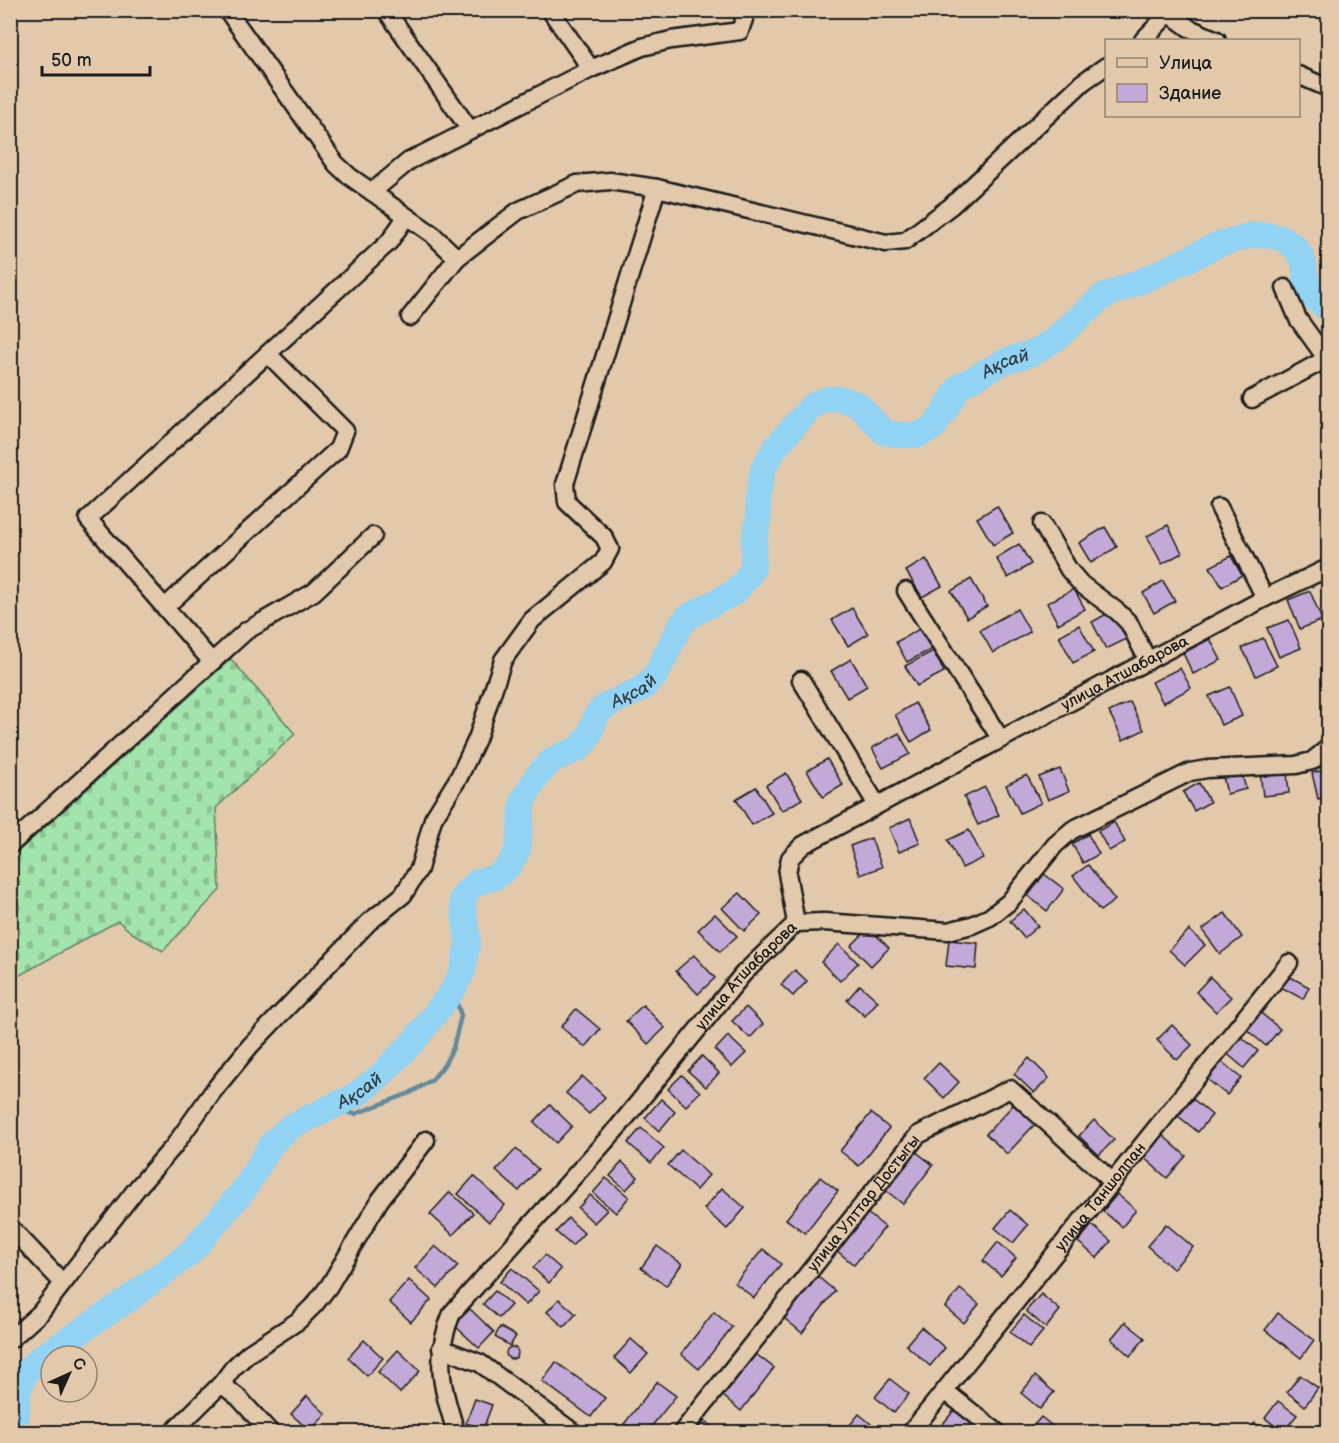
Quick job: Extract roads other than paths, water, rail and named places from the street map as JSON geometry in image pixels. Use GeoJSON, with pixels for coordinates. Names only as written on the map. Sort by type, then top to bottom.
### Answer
{"type":"FeatureCollection","features":[{"type":"Feature","properties":{"kind":"street"},"geometry":{"type":"LineString","coordinates":[[227,10],[336,164],[432,234],[457,258]]}},
{"type":"Feature","properties":{"kind":"street"},"geometry":{"type":"LineString","coordinates":[[386,10],[470,130]]}},
{"type":"Feature","properties":{"kind":"street"},"geometry":{"type":"LineString","coordinates":[[550,10],[591,69]]}},
{"type":"Feature","properties":{"kind":"street"},"geometry":{"type":"LineString","coordinates":[[372,192],[409,161],[591,69],[642,47],[671,40],[740,32],[747,10]]}},
{"type":"Feature","properties":{"kind":"street"},"geometry":{"type":"LineString","coordinates":[[1144,39],[1171,12],[1189,28],[1215,39]]}},
{"type":"Feature","properties":{"kind":"street"},"geometry":{"type":"LineString","coordinates":[[410,317],[457,258],[518,211],[577,184],[610,181],[657,188],[886,243],[905,241],[951,206],[1083,82],[1105,67]]}},
{"type":"Feature","properties":{"kind":"street"},"geometry":{"type":"LineString","coordinates":[[1300,75],[1329,88]]}},
{"type":"Feature","properties":{"kind":"street"},"geometry":{"type":"LineString","coordinates":[[10,1340],[40,1313],[138,1187],[174,1146],[214,1090],[250,1046],[369,922],[403,895],[419,869],[433,819],[459,777],[477,739],[502,660],[532,620],[603,562],[610,549],[604,537],[567,502],[565,484],[657,188]]}},
{"type":"Feature","properties":{"kind":"street"},"geometry":{"type":"LineString","coordinates":[[212,662],[88,519],[389,243],[406,217]]}},
{"type":"Feature","properties":{"kind":"street"},"geometry":{"type":"LineString","coordinates":[[1252,399],[1327,358],[1298,320],[1285,288]]}},
{"type":"Feature","properties":{"kind":"street"},"geometry":{"type":"LineString","coordinates":[[165,607],[339,449],[345,431],[268,354]]}},
{"type":"Feature","properties":{"kind":"street"},"geometry":{"type":"LineString","coordinates":[[1220,507],[1265,598]]}},
{"type":"Feature","properties":{"kind":"street"},"geometry":{"type":"LineString","coordinates":[[1042,524],[1069,570],[1081,584],[1129,623],[1148,661]]}},
{"type":"Feature","properties":{"kind":"street"},"geometry":{"type":"LineString","coordinates":[[10,845],[246,631],[270,615],[314,592],[373,536]]}},
{"type":"Feature","properties":{"kind":"street","name":"улица Атшабарова"},"geometry":{"type":"LineString","coordinates":[[456,1432],[445,1396],[441,1368],[444,1332],[452,1313],[619,1126],[743,974],[796,923],[787,873],[790,858],[803,845],[1265,598],[1329,568]]}},
{"type":"Feature","properties":{"kind":"street"},"geometry":{"type":"LineString","coordinates":[[906,591],[1000,738]]}},
{"type":"Feature","properties":{"kind":"street"},"geometry":{"type":"LineString","coordinates":[[801,680],[877,804]]}},
{"type":"Feature","properties":{"kind":"street"},"geometry":{"type":"LineString","coordinates":[[796,923],[824,922],[948,931],[972,925],[990,917],[1009,902],[1055,845],[1072,830],[1190,772],[1207,769],[1296,765],[1312,761],[1329,748]]}},
{"type":"Feature","properties":{"kind":"street","name":"улица Таншолпан"},"geometry":{"type":"LineString","coordinates":[[911,1432],[1289,963]]}},
{"type":"Feature","properties":{"kind":"street","name":"улица Улттар Достыгы"},"geometry":{"type":"LineString","coordinates":[[682,1432],[918,1135],[1010,1089],[1113,1182]]}},
{"type":"Feature","properties":{"kind":"street"},"geometry":{"type":"LineString","coordinates":[[173,1432],[249,1353],[298,1321],[315,1304],[329,1286],[380,1200],[426,1140]]}},
{"type":"Feature","properties":{"kind":"street"},"geometry":{"type":"LineString","coordinates":[[10,1227],[63,1283]]}},
{"type":"Feature","properties":{"kind":"street"},"geometry":{"type":"LineString","coordinates":[[441,1348],[480,1363],[573,1432]]}},
{"type":"Feature","properties":{"kind":"street"},"geometry":{"type":"LineString","coordinates":[[221,1384],[239,1398],[270,1432]]}},
{"type":"Feature","properties":{"kind":"street"},"geometry":{"type":"LineString","coordinates":[[945,1390],[997,1432]]}},
{"type":"Feature","properties":{"kind":"waterway","name":"Ақсай"},"geometry":{"type":"LineString","coordinates":[[10,1432],[16,1425],[18,1393],[25,1373],[40,1358],[126,1301],[190,1253],[243,1191],[273,1142],[290,1127],[356,1095],[380,1076],[415,1040],[453,990],[463,970],[468,941],[462,899],[467,891],[479,881],[494,878],[508,867],[518,850],[523,800],[538,775],[552,760],[580,748],[589,736],[596,716],[605,706],[643,688],[655,676],[680,626],[689,616],[735,592],[747,578],[753,568],[754,542],[759,517],[757,499],[763,469],[776,447],[811,407],[826,399],[841,399],[857,404],[884,432],[918,435],[934,427],[960,386],[1005,361],[1033,353],[1054,340],[1102,297],[1153,276],[1219,244],[1253,235],[1282,238],[1295,247],[1303,260],[1308,290],[1317,301],[1328,308]]}},
{"type":"Feature","properties":{"kind":"waterway"},"geometry":{"type":"LineString","coordinates":[[329,1108],[355,1114],[410,1093],[432,1080],[444,1065],[453,1048],[461,1016],[453,990]]}}]}
